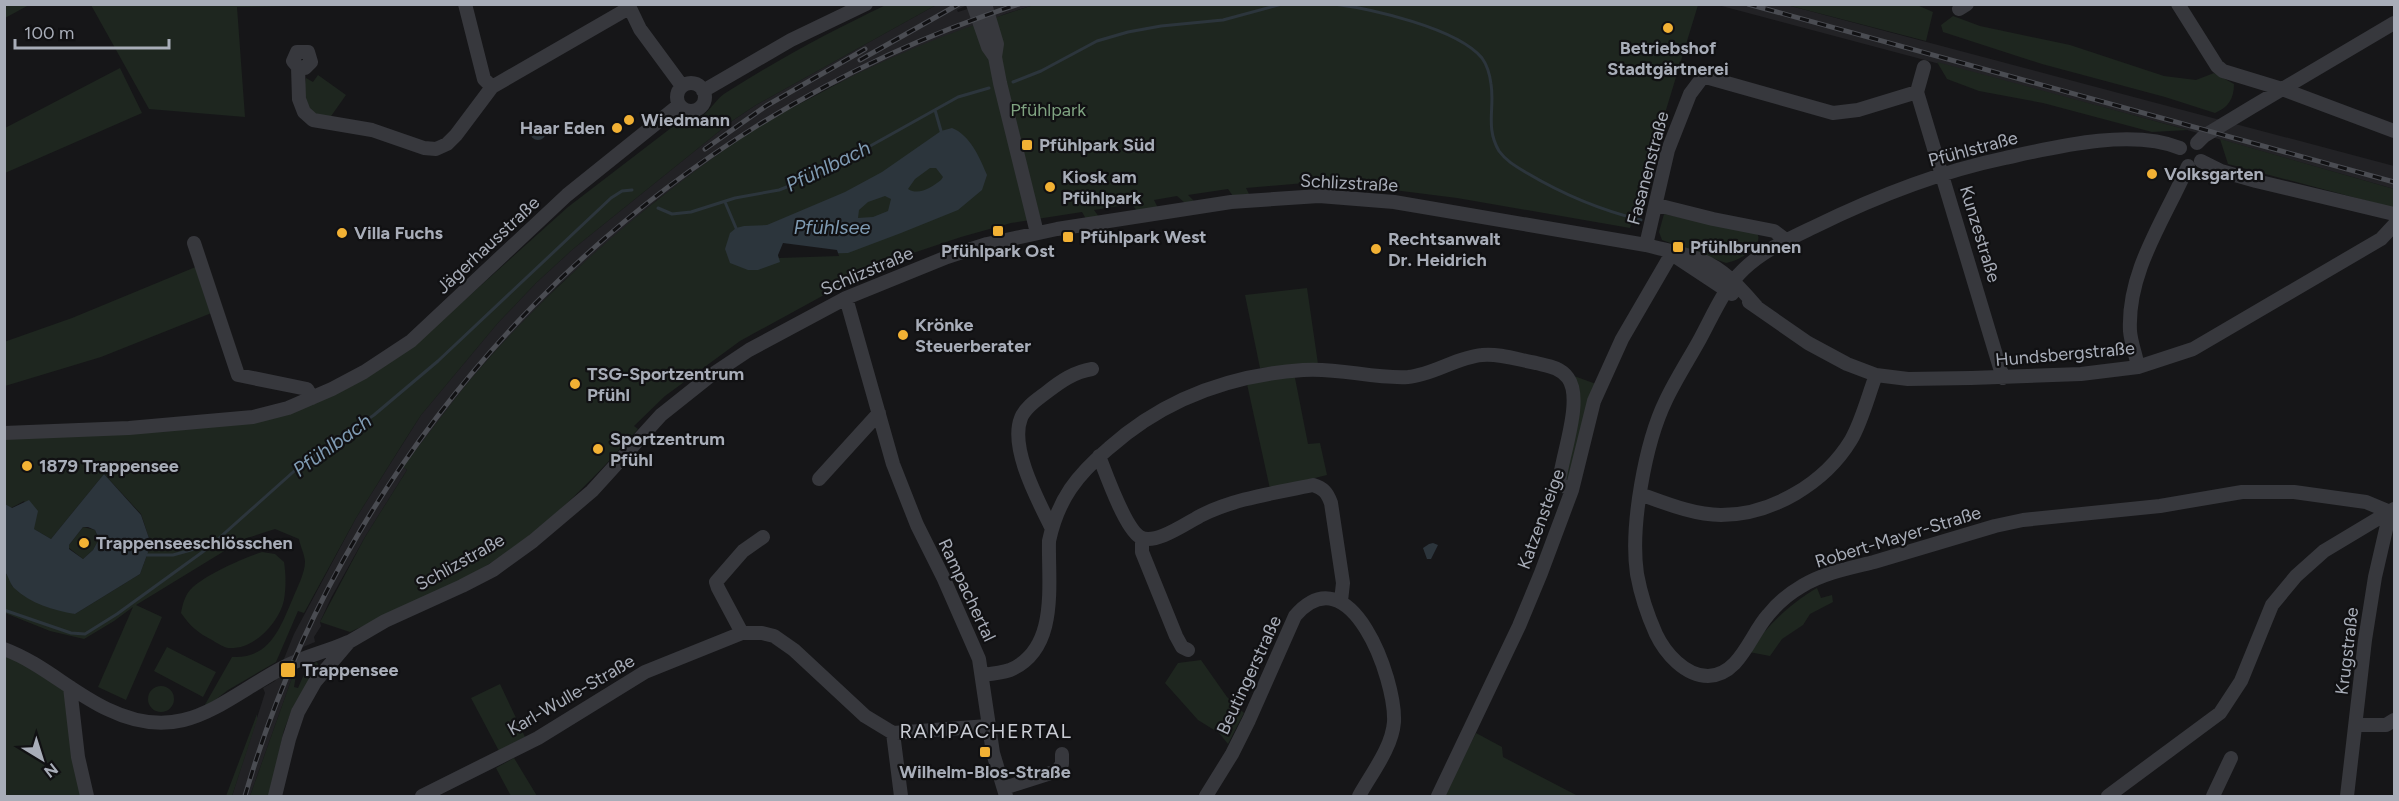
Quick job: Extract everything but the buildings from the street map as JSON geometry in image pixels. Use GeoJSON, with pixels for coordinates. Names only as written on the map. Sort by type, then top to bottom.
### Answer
{"type":"FeatureCollection","features":[{"type":"Feature","properties":{"kind":"street"},"geometry":{"type":"LineString","coordinates":[[465,4],[484,79],[492,87]]}},
{"type":"Feature","properties":{"kind":"street"},"geometry":{"type":"LineString","coordinates":[[703,91],[787,42],[866,4]]}},
{"type":"Feature","properties":{"kind":"street"},"geometry":{"type":"LineString","coordinates":[[973,4],[988,46],[995,57],[1037,233]]}},
{"type":"Feature","properties":{"kind":"street"},"geometry":{"type":"LineString","coordinates":[[985,4],[997,44],[995,57]]}},
{"type":"Feature","properties":{"kind":"street"},"geometry":{"type":"LineString","coordinates":[[2178,4],[2220,69],[2229,74],[2282,89],[2394,131]]}},
{"type":"Feature","properties":{"kind":"street"},"geometry":{"type":"LineString","coordinates":[[298,67],[299,99],[304,112],[313,120],[372,130],[430,149],[443,146],[451,141],[492,87],[629,6],[653,48],[682,86]]}},
{"type":"Feature","properties":{"kind":"street"},"geometry":{"type":"LineString","coordinates":[[2197,143],[2204,136],[2394,23]]}},
{"type":"Feature","properties":{"kind":"street"},"geometry":{"type":"LineString","coordinates":[[1917,92],[1924,67]]}},
{"type":"Feature","properties":{"kind":"street","name":"Fasanenstraße"},"geometry":{"type":"LineString","coordinates":[[1646,245],[1668,150],[1680,114],[1690,93],[1702,78],[1709,78],[1833,113],[1858,110],[1917,92]]}},
{"type":"Feature","properties":{"kind":"street"},"geometry":{"type":"LineString","coordinates":[[692,83],[703,91],[705,100],[700,108],[690,111],[679,105],[677,94],[682,86],[692,83]]}},
{"type":"Feature","properties":{"kind":"street","name":"Kunzestraße"},"geometry":{"type":"LineString","coordinates":[[1917,92],[2003,378]]}},
{"type":"Feature","properties":{"kind":"street","name":"Jägerhausstraße"},"geometry":{"type":"LineString","coordinates":[[4,433],[129,428],[253,417],[288,408],[312,398],[364,372],[411,341],[567,195],[679,105]]}},
{"type":"Feature","properties":{"kind":"street","name":"Pfühlstraße"},"geometry":{"type":"LineString","coordinates":[[1730,286],[1755,260],[1786,240],[1876,199],[1942,174],[2008,157],[2101,141],[2156,141],[2180,148]]}},
{"type":"Feature","properties":{"kind":"street"},"geometry":{"type":"LineString","coordinates":[[2138,367],[2130,333],[2131,306],[2136,279],[2148,248],[2195,164],[2204,154],[2197,143],[2189,141],[2180,148],[2180,159],[2195,164],[2238,176],[2394,214]]}},
{"type":"Feature","properties":{"kind":"street","name":"Schlizstraße"},"geometry":{"type":"LineString","coordinates":[[275,796],[298,712],[315,682],[349,642],[385,621],[493,570],[570,512],[662,415],[710,376],[757,346],[846,298],[947,257],[987,244],[1037,233],[1231,202],[1319,196],[1435,208],[1646,245],[1702,260],[1730,286]]}},
{"type":"Feature","properties":{"kind":"street"},"geometry":{"type":"LineString","coordinates":[[1657,205],[1774,231],[1786,240]]}},
{"type":"Feature","properties":{"kind":"street","name":"Hundsbergstraße"},"geometry":{"type":"LineString","coordinates":[[1730,286],[1808,343],[1847,364],[1876,375],[1908,379],[2081,374],[2138,367],[2193,349],[2381,239],[2394,225]]}},
{"type":"Feature","properties":{"kind":"street"},"geometry":{"type":"LineString","coordinates":[[194,243],[238,375],[308,389],[312,398]]}},
{"type":"Feature","properties":{"kind":"street","name":"Katzensteige"},"geometry":{"type":"LineString","coordinates":[[1438,796],[1519,626],[1572,490],[1594,401],[1622,339],[1672,253]]}},
{"type":"Feature","properties":{"kind":"street","name":"Robert-Mayer-Straße"},"geometry":{"type":"LineString","coordinates":[[1730,286],[1665,402],[1647,455],[1640,494],[1635,548],[1637,572],[1646,612],[1659,641],[1669,654],[1686,669],[1697,675],[1720,674],[1728,668],[1743,652],[1767,615],[1801,586],[1831,574],[1995,526],[2023,520],[2160,506],[2242,492],[2294,492],[2366,502],[2392,510]]}},
{"type":"Feature","properties":{"kind":"street","name":"Rampachertal"},"geometry":{"type":"LineString","coordinates":[[846,298],[893,464],[906,499],[972,641],[982,675],[988,726],[1005,792],[1057,771],[1062,764],[1062,754]]}},
{"type":"Feature","properties":{"kind":"street"},"geometry":{"type":"LineString","coordinates":[[982,675],[1007,671],[1016,667],[1033,653],[1041,642],[1047,619],[1049,541],[1052,529],[1068,491],[1099,456],[1133,426],[1173,403],[1251,376],[1306,370],[1410,377],[1481,355],[1495,355],[1556,368],[1570,381],[1574,396],[1559,484],[1572,490]]}},
{"type":"Feature","properties":{"kind":"street"},"geometry":{"type":"LineString","coordinates":[[1052,529],[1023,459],[1018,435],[1020,419],[1029,406],[1069,376],[1092,369]]}},
{"type":"Feature","properties":{"kind":"street"},"geometry":{"type":"LineString","coordinates":[[1640,494],[1672,506],[1723,515],[1759,509],[1779,502],[1809,485],[1832,464],[1852,439],[1876,375]]}},
{"type":"Feature","properties":{"kind":"street"},"geometry":{"type":"LineString","coordinates":[[819,479],[879,413]]}},
{"type":"Feature","properties":{"kind":"street"},"geometry":{"type":"LineString","coordinates":[[1099,456],[1131,528],[1142,539],[1162,536],[1232,503],[1312,484],[1322,487],[1327,493],[1331,503],[1343,583],[1341,600],[1363,623],[1372,641],[1388,682],[1394,709],[1390,738],[1359,796]]}},
{"type":"Feature","properties":{"kind":"street"},"geometry":{"type":"LineString","coordinates":[[2108,796],[2220,713],[2241,681],[2272,605],[2296,576],[2325,551],[2392,510]]}},
{"type":"Feature","properties":{"kind":"street","name":"Krugstraße"},"geometry":{"type":"LineString","coordinates":[[2347,796],[2365,640],[2375,577],[2392,510]]}},
{"type":"Feature","properties":{"kind":"street"},"geometry":{"type":"LineString","coordinates":[[742,633],[716,582],[743,551],[763,537]]}},
{"type":"Feature","properties":{"kind":"street"},"geometry":{"type":"LineString","coordinates":[[1142,539],[1142,552],[1176,636],[1182,647],[1188,650]]}},
{"type":"Feature","properties":{"kind":"street","name":"Beutingerstraße"},"geometry":{"type":"LineString","coordinates":[[1206,796],[1249,720],[1295,616],[1307,604],[1316,600],[1332,598],[1341,600]]}},
{"type":"Feature","properties":{"kind":"street","name":"Karl-Wulle-Straße"},"geometry":{"type":"LineString","coordinates":[[422,796],[538,738],[645,672],[742,633],[762,633],[781,641],[800,654],[865,716],[893,733]]}},
{"type":"Feature","properties":{"kind":"street"},"geometry":{"type":"LineString","coordinates":[[4,649],[29,659],[108,710],[127,718],[152,723],[180,722],[207,713],[238,692],[303,657],[349,642]]}},
{"type":"Feature","properties":{"kind":"street"},"geometry":{"type":"LineString","coordinates":[[70,687],[78,757],[87,796]]}},
{"type":"Feature","properties":{"kind":"street"},"geometry":{"type":"LineString","coordinates":[[2357,725],[2386,725],[2394,720]]}},
{"type":"Feature","properties":{"kind":"street"},"geometry":{"type":"LineString","coordinates":[[901,796],[893,733],[988,726]]}},
{"type":"Feature","properties":{"kind":"street"},"geometry":{"type":"LineString","coordinates":[[2213,796],[2231,758]]}},
{"type":"Feature","properties":{"kind":"shaded area"},"geometry":{"type":"Polygon","coordinates":[[[936,5],[967,5],[957,10],[958,12],[980,5],[1034,5],[1005,14],[832,86],[763,124],[657,200],[624,228],[558,286],[488,359],[404,467],[407,470],[365,537],[331,598],[320,622],[321,626],[314,637],[315,642],[303,647],[250,796],[232,796],[265,693],[263,688],[275,681],[294,634],[356,518],[421,415],[497,324],[573,249],[732,121],[756,105],[936,5]]]}},
{"type":"Feature","properties":{"kind":"shaded area"},"geometry":{"type":"Polygon","coordinates":[[[1718,5],[1787,5],[2394,166],[2394,189],[2173,126],[1718,5]]]}},
{"type":"Feature","properties":{"kind":"green space"},"geometry":{"type":"Polygon","coordinates":[[[5,4],[29,4],[29,5],[5,18],[5,4]]]}},
{"type":"Feature","properties":{"kind":"green space"},"geometry":{"type":"Polygon","coordinates":[[[394,4],[237,7],[245,117],[149,109],[91,5],[394,4]]]}},
{"type":"Feature","properties":{"kind":"green space"},"geometry":{"type":"Polygon","coordinates":[[[886,5],[936,5],[756,105],[732,121],[573,249],[497,324],[421,415],[356,518],[304,613],[298,611],[276,662],[228,690],[202,710],[232,657],[256,653],[272,640],[304,571],[305,562],[299,539],[275,529],[244,539],[136,605],[162,617],[126,700],[98,687],[133,607],[84,639],[50,631],[5,613],[4,572],[10,578],[12,586],[75,614],[140,574],[151,544],[141,514],[104,474],[51,539],[34,529],[24,501],[11,508],[5,504],[5,438],[260,420],[410,349],[568,207],[684,118],[692,119],[704,115],[721,96],[747,80],[805,46],[886,5]]]}},
{"type":"Feature","properties":{"kind":"green space","name":"Pfühlpark"},"geometry":{"type":"Polygon","coordinates":[[[1034,5],[1698,5],[1630,228],[1457,198],[1317,182],[1246,188],[1249,194],[1233,196],[1228,189],[1188,195],[1195,202],[1185,203],[1177,196],[1154,200],[1158,208],[1137,211],[1132,204],[1094,210],[1099,217],[1086,219],[1082,212],[1011,223],[961,237],[913,253],[846,283],[740,341],[665,396],[634,426],[638,429],[562,508],[520,543],[474,573],[350,632],[320,622],[365,537],[407,470],[403,467],[479,370],[520,324],[618,232],[688,176],[779,114],[919,46],[1034,5]]]}},
{"type":"Feature","properties":{"kind":"green space"},"geometry":{"type":"Polygon","coordinates":[[[1787,5],[1917,5],[1933,12],[1926,41],[1787,5]]]}},
{"type":"Feature","properties":{"kind":"green space"},"geometry":{"type":"Polygon","coordinates":[[[1953,16],[1980,26],[2070,45],[2164,76],[2196,80],[2214,73],[2234,84],[2233,94],[2230,102],[2215,113],[2042,64],[1943,32],[1941,25],[1953,16]]]}},
{"type":"Feature","properties":{"kind":"green space"},"geometry":{"type":"Polygon","coordinates":[[[1937,62],[2188,130],[2152,132],[2043,103],[1979,91],[1947,79],[1937,62]]]}},
{"type":"Feature","properties":{"kind":"green space"},"geometry":{"type":"Polygon","coordinates":[[[120,68],[142,113],[5,173],[5,128],[120,68]]]}},
{"type":"Feature","properties":{"kind":"green space"},"geometry":{"type":"Polygon","coordinates":[[[318,75],[346,95],[329,119],[315,114],[305,99],[306,78],[313,82],[318,75]]]}},
{"type":"Feature","properties":{"kind":"green space"},"geometry":{"type":"Polygon","coordinates":[[[2220,139],[2394,189],[2394,208],[2228,164],[2220,139]]]}},
{"type":"Feature","properties":{"kind":"green space"},"geometry":{"type":"Polygon","coordinates":[[[1664,214],[1755,233],[1758,235],[1758,240],[1748,253],[1737,260],[1726,263],[1662,240],[1659,232],[1664,214]]]}},
{"type":"Feature","properties":{"kind":"green space"},"geometry":{"type":"Polygon","coordinates":[[[198,266],[214,312],[101,357],[5,386],[4,342],[72,318],[198,266]]]}},
{"type":"Feature","properties":{"kind":"green space"},"geometry":{"type":"Polygon","coordinates":[[[1307,288],[1318,364],[1260,368],[1245,295],[1307,288]]]}},
{"type":"Feature","properties":{"kind":"green space"},"geometry":{"type":"Polygon","coordinates":[[[1294,373],[1308,444],[1320,443],[1327,475],[1270,489],[1247,384],[1294,373]]]}},
{"type":"Feature","properties":{"kind":"green space"},"geometry":{"type":"Polygon","coordinates":[[[1574,376],[1596,384],[1571,483],[1565,479],[1574,376]]]}},
{"type":"Feature","properties":{"kind":"green space"},"geometry":{"type":"Polygon","coordinates":[[[83,527],[95,530],[99,539],[93,550],[83,559],[69,548],[69,545],[83,527]]]}},
{"type":"Feature","properties":{"kind":"green space"},"geometry":{"type":"Polygon","coordinates":[[[262,552],[275,554],[284,562],[286,581],[281,609],[271,626],[256,640],[238,647],[222,646],[188,622],[181,613],[185,599],[190,590],[199,582],[236,562],[262,552]]]}},
{"type":"Feature","properties":{"kind":"green space"},"geometry":{"type":"Polygon","coordinates":[[[1817,588],[1821,598],[1832,595],[1833,602],[1810,614],[1803,625],[1782,639],[1770,656],[1749,652],[1779,616],[1817,588]]]}},
{"type":"Feature","properties":{"kind":"green space"},"geometry":{"type":"Polygon","coordinates":[[[167,647],[216,672],[203,697],[154,671],[167,647]]]}},
{"type":"Feature","properties":{"kind":"green space"},"geometry":{"type":"Polygon","coordinates":[[[5,649],[78,688],[75,711],[91,796],[5,796],[5,649]]]}},
{"type":"Feature","properties":{"kind":"green space"},"geometry":{"type":"Polygon","coordinates":[[[1201,660],[1227,697],[1244,713],[1228,744],[1219,733],[1198,720],[1165,683],[1178,663],[1201,660]]]}},
{"type":"Feature","properties":{"kind":"green space"},"geometry":{"type":"Polygon","coordinates":[[[317,662],[319,666],[293,707],[284,730],[269,796],[250,796],[294,672],[297,670],[294,687],[298,688],[308,665],[317,662]]]}},
{"type":"Feature","properties":{"kind":"green space"},"geometry":{"type":"Polygon","coordinates":[[[500,684],[525,737],[499,751],[471,698],[500,684]]]}},
{"type":"Feature","properties":{"kind":"green space"},"geometry":{"type":"Polygon","coordinates":[[[161,686],[170,690],[174,699],[170,708],[161,712],[152,708],[148,699],[152,690],[161,686]]]}},
{"type":"Feature","properties":{"kind":"green space"},"geometry":{"type":"Polygon","coordinates":[[[257,714],[232,796],[226,796],[257,714]]]}},
{"type":"Feature","properties":{"kind":"green space"},"geometry":{"type":"Polygon","coordinates":[[[1476,733],[1502,747],[1503,757],[1578,796],[1444,796],[1476,733]]]}},
{"type":"Feature","properties":{"kind":"green space"},"geometry":{"type":"Polygon","coordinates":[[[514,758],[537,796],[511,796],[496,768],[514,758]]]}},
{"type":"Feature","properties":{"kind":"water"},"geometry":{"type":"Polygon","coordinates":[[[538,124],[546,132],[538,140],[530,132],[538,124]]]}},
{"type":"Feature","properties":{"kind":"water","name":"Pfühlsee"},"geometry":{"type":"Polygon","coordinates":[[[952,128],[964,136],[978,155],[987,175],[982,190],[958,210],[848,253],[778,255],[780,262],[758,270],[748,270],[730,263],[725,249],[730,233],[736,228],[767,225],[845,192],[882,172],[941,131],[952,128]],[[930,168],[915,179],[908,189],[921,191],[941,180],[943,177],[936,168],[930,168]],[[885,196],[868,202],[859,210],[858,218],[873,217],[888,211],[891,199],[885,196]]]}},
{"type":"Feature","properties":{"kind":"water"},"geometry":{"type":"Polygon","coordinates":[[[104,474],[141,515],[151,544],[140,574],[75,614],[35,602],[13,586],[5,572],[5,504],[12,508],[29,500],[38,511],[34,529],[51,539],[104,474]],[[83,527],[69,545],[69,549],[83,559],[93,550],[99,539],[95,530],[83,527]]]}},
{"type":"Feature","properties":{"kind":"water"},"geometry":{"type":"Polygon","coordinates":[[[1433,543],[1438,545],[1431,559],[1427,559],[1423,548],[1433,543]]]}},
{"type":"Feature","properties":{"kind":"pier"},"geometry":{"type":"Polygon","coordinates":[[[783,243],[837,250],[839,256],[779,258],[783,243]]]}},
{"type":"Feature","properties":{"kind":"waterway","name":"Pfühlbach"},"geometry":{"type":"LineString","coordinates":[[1013,82],[1041,71],[1097,41],[1128,32],[1161,26],[1223,20],[1282,4]]}},
{"type":"Feature","properties":{"kind":"waterway","name":"Pfühlbach"},"geometry":{"type":"LineString","coordinates":[[1334,4],[1391,15],[1434,29],[1470,47],[1482,58],[1488,71],[1492,93],[1492,134],[1499,151],[1505,158],[1527,173],[1569,195],[1611,212],[1641,220]]}},
{"type":"Feature","properties":{"kind":"waterway","name":"Pfühlbach"},"geometry":{"type":"LineString","coordinates":[[658,208],[672,214],[691,212],[735,198],[779,190],[820,174],[958,97],[989,88]]}},
{"type":"Feature","properties":{"kind":"waterway"},"geometry":{"type":"LineString","coordinates":[[935,110],[941,131]]}},
{"type":"Feature","properties":{"kind":"waterway","name":"Pfühlbach"},"geometry":{"type":"LineString","coordinates":[[4,610],[71,633],[85,634],[117,614],[208,548],[301,465],[374,415],[438,361],[611,198],[622,191],[632,190]]}},
{"type":"Feature","properties":{"kind":"waterway"},"geometry":{"type":"LineString","coordinates":[[725,202],[736,228]]}},
{"type":"Feature","properties":{"kind":"waterway"},"geometry":{"type":"LineString","coordinates":[[147,555],[173,555],[212,544]]}},
{"type":"Feature","properties":{"kind":"railway"},"geometry":{"type":"LineString","coordinates":[[860,60],[959,4]]}},
{"type":"Feature","properties":{"kind":"railway"},"geometry":{"type":"LineString","coordinates":[[245,796],[294,660],[360,532],[440,413],[534,305],[640,209],[758,125],[884,57],[1019,4]]}},
{"type":"Feature","properties":{"kind":"railway"},"geometry":{"type":"LineString","coordinates":[[1748,4],[2394,182]]}},
{"type":"Feature","properties":{"kind":"railway"},"geometry":{"type":"LineString","coordinates":[[705,149],[766,106],[865,49]]}},
{"type":"Feature","properties":{"kind":"place","name":"Betriebshof Stadtgärtnerei"},"geometry":{"type":"Point","coordinates":[1668,28]}},
{"type":"Feature","properties":{"kind":"place","name":"Wiedmann"},"geometry":{"type":"Point","coordinates":[629,120]}},
{"type":"Feature","properties":{"kind":"place","name":"Haar Eden"},"geometry":{"type":"Point","coordinates":[617,128]}},
{"type":"Feature","properties":{"kind":"place","name":"Pfühlpark Süd"},"geometry":{"type":"Point","coordinates":[1027,145]}},
{"type":"Feature","properties":{"kind":"place","name":"Volksgarten"},"geometry":{"type":"Point","coordinates":[2152,174]}},
{"type":"Feature","properties":{"kind":"place","name":"Kiosk am Pfühlpark"},"geometry":{"type":"Point","coordinates":[1050,187]}},
{"type":"Feature","properties":{"kind":"place","name":"Pfühlpark Ost"},"geometry":{"type":"Point","coordinates":[998,231]}},
{"type":"Feature","properties":{"kind":"place","name":"Villa Fuchs"},"geometry":{"type":"Point","coordinates":[342,233]}},
{"type":"Feature","properties":{"kind":"place","name":"Pfühlpark West"},"geometry":{"type":"Point","coordinates":[1068,237]}},
{"type":"Feature","properties":{"kind":"place","name":"Pfühlbrunnen"},"geometry":{"type":"Point","coordinates":[1678,247]}},
{"type":"Feature","properties":{"kind":"place","name":"Rechtsanwalt Dr. Heidrich"},"geometry":{"type":"Point","coordinates":[1376,249]}},
{"type":"Feature","properties":{"kind":"place","name":"Krönke Steuerberater"},"geometry":{"type":"Point","coordinates":[903,335]}},
{"type":"Feature","properties":{"kind":"place","name":"TSG-Sportzentrum Pfühl"},"geometry":{"type":"Point","coordinates":[575,384]}},
{"type":"Feature","properties":{"kind":"place","name":"Sportzentrum Pfühl"},"geometry":{"type":"Point","coordinates":[598,449]}},
{"type":"Feature","properties":{"kind":"place","name":"1879 Trappensee"},"geometry":{"type":"Point","coordinates":[27,466]}},
{"type":"Feature","properties":{"kind":"place","name":"Trappenseeschlösschen"},"geometry":{"type":"Point","coordinates":[84,543]}},
{"type":"Feature","properties":{"kind":"place","name":"Trappensee"},"geometry":{"type":"Point","coordinates":[288,670]}},
{"type":"Feature","properties":{"kind":"place","name":"Wilhelm-Blos-Straße"},"geometry":{"type":"Point","coordinates":[985,752]}},
{"type":"Feature","properties":{"kind":"district","name":"RAMPACHERTAL"},"geometry":{"type":"Point","coordinates":[986,731]}}]}
